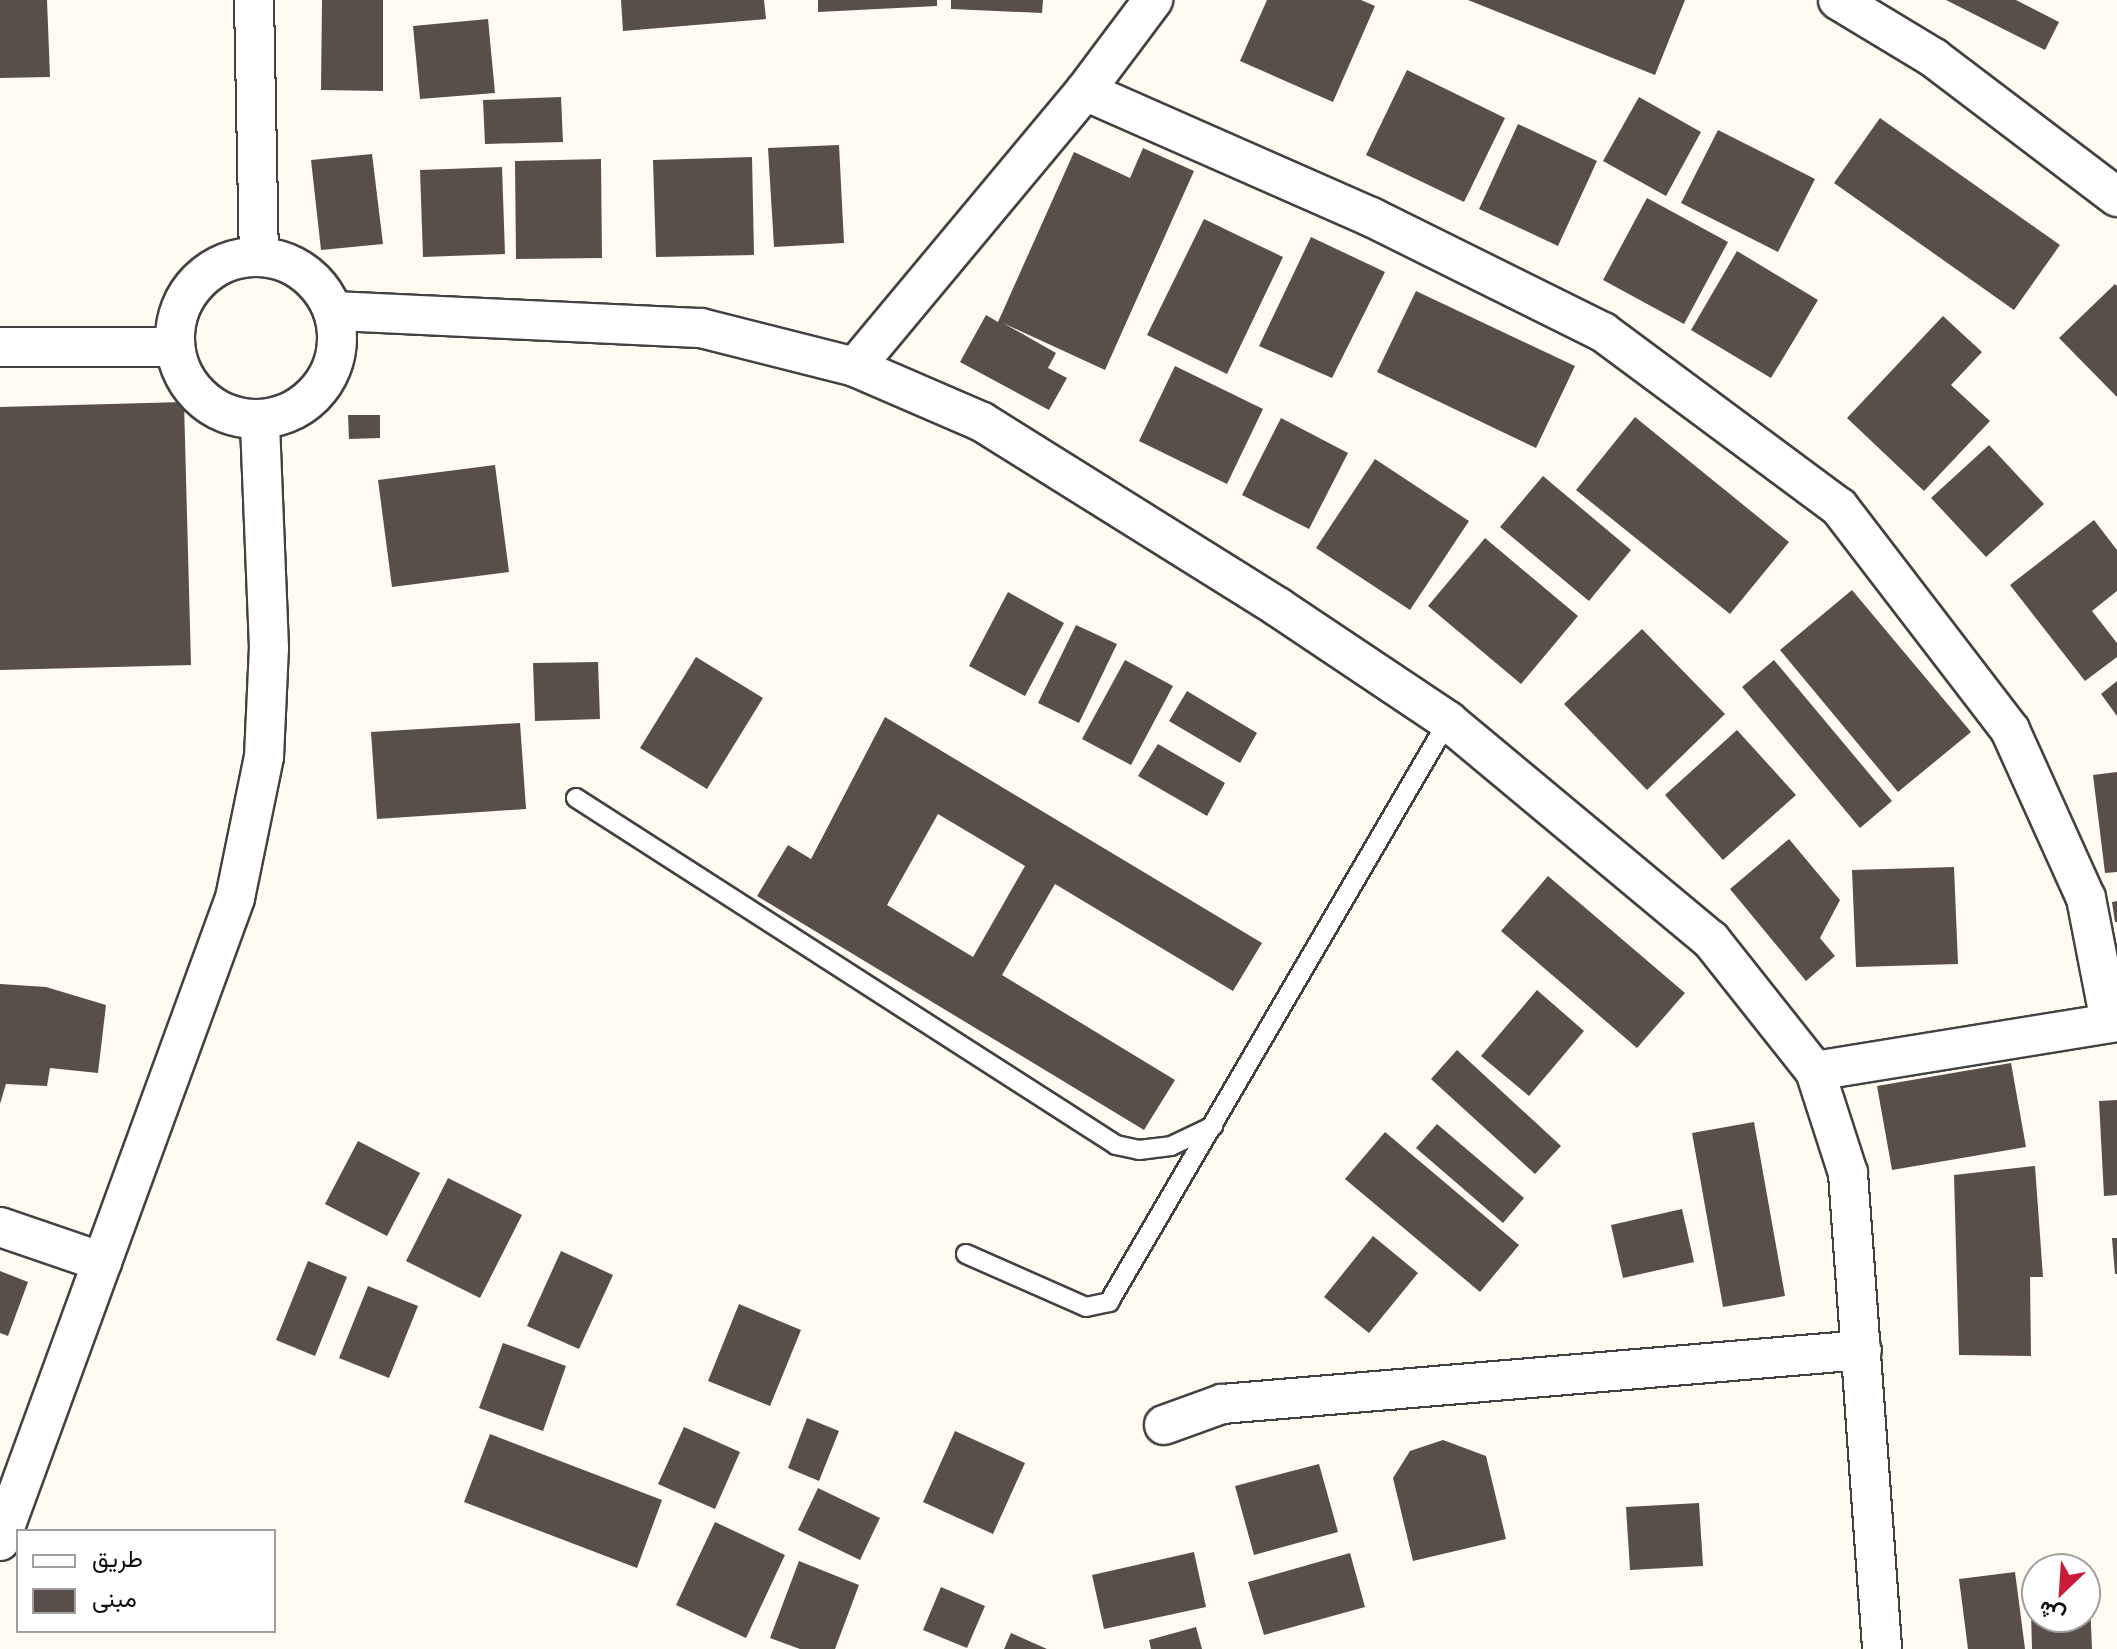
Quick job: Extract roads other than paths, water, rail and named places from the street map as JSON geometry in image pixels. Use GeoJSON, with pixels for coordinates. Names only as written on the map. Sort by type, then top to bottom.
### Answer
{"type":"FeatureCollection","features":[{"type":"Feature","properties":{"kind":"street"},"geometry":{"type":"LineString","coordinates":[[254,0],[259,254]]}},
{"type":"Feature","properties":{"kind":"street"},"geometry":{"type":"LineString","coordinates":[[855,367],[1085,91],[1153,0]]}},
{"type":"Feature","properties":{"kind":"street"},"geometry":{"type":"LineString","coordinates":[[1838,0],[1934,58],[2117,197]]}},
{"type":"Feature","properties":{"kind":"street"},"geometry":{"type":"LineString","coordinates":[[1085,91],[1371,217],[1603,332],[1839,507],[2010,730],[2086,898],[2114,1022],[1815,1071]]}},
{"type":"Feature","properties":{"kind":"street"},"geometry":{"type":"LineString","coordinates":[[259,254],[306,270],[336,311],[337,362],[308,404],[260,421],[220,413],[188,386],[173,347],[181,301],[213,266],[259,254]]}},
{"type":"Feature","properties":{"kind":"street"},"geometry":{"type":"LineString","coordinates":[[336,311],[701,328],[855,367],[982,422],[1278,607],[1448,721],[1711,940],[1815,1071],[1848,1173],[1882,1649]]}},
{"type":"Feature","properties":{"kind":"street"},"geometry":{"type":"LineString","coordinates":[[0,347],[173,347]]}},
{"type":"Feature","properties":{"kind":"street"},"geometry":{"type":"LineString","coordinates":[[0,1541],[235,898],[264,757],[269,648],[260,421]]}},
{"type":"Feature","properties":{"kind":"street"},"geometry":{"type":"LineString","coordinates":[[0,1227],[102,1262]]}},
{"type":"Feature","properties":{"kind":"street"},"geometry":{"type":"LineString","coordinates":[[1164,1425],[1222,1404],[1862,1350]]}},
{"type":"Feature","properties":{"kind":"lane"},"geometry":{"type":"LineString","coordinates":[[966,1254],[1086,1307],[1109,1302],[1448,721]]}},
{"type":"Feature","properties":{"kind":"lane"},"geometry":{"type":"LineString","coordinates":[[576,798],[1116,1145],[1139,1150],[1171,1146],[1213,1126]]}}]}
